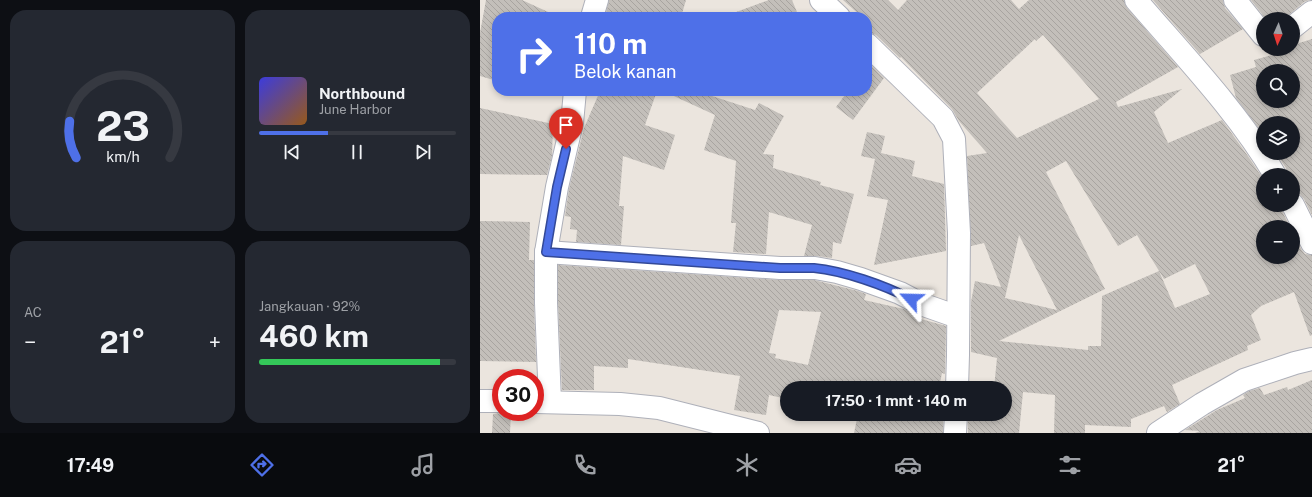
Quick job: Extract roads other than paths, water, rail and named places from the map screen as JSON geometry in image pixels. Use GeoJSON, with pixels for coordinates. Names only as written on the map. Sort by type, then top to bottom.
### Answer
{"type":"FeatureCollection","features":[{"type":"Feature","properties":{"kind":"street"},"geometry":{"type":"LineString","coordinates":[[593,12],[597,0]]}},
{"type":"Feature","properties":{"kind":"street"},"geometry":{"type":"LineString","coordinates":[[821,0],[834,12]]}},
{"type":"Feature","properties":{"kind":"street"},"geometry":{"type":"LineString","coordinates":[[1136,0],[1230,110],[1251,138],[1270,168]]}},
{"type":"Feature","properties":{"kind":"street"},"geometry":{"type":"LineString","coordinates":[[1235,0],[1256,26]]}},
{"type":"Feature","properties":{"kind":"street"},"geometry":{"type":"LineString","coordinates":[[1300,21],[1312,12]]}},
{"type":"Feature","properties":{"kind":"street"},"geometry":{"type":"LineString","coordinates":[[872,49],[943,118],[954,139],[958,233],[957,381]]}},
{"type":"Feature","properties":{"kind":"street"},"geometry":{"type":"LineString","coordinates":[[544,369],[546,252],[557,187],[572,123],[575,96]]}},
{"type":"Feature","properties":{"kind":"street"},"geometry":{"type":"LineString","coordinates":[[1296,212],[1312,243]]}},
{"type":"Feature","properties":{"kind":"street"},"geometry":{"type":"LineString","coordinates":[[546,252],[780,268],[815,268],[837,272],[861,279],[900,293],[921,304],[958,317]]}},
{"type":"Feature","properties":{"kind":"street"},"geometry":{"type":"LineString","coordinates":[[1158,433],[1202,404],[1244,380],[1312,359]]}},
{"type":"Feature","properties":{"kind":"street"},"geometry":{"type":"LineString","coordinates":[[480,401],[492,402]]}},
{"type":"Feature","properties":{"kind":"street"},"geometry":{"type":"LineString","coordinates":[[544,402],[620,404],[659,408],[758,433]]}},
{"type":"Feature","properties":{"kind":"street"},"geometry":{"type":"LineString","coordinates":[[955,433],[956,421]]}}]}
